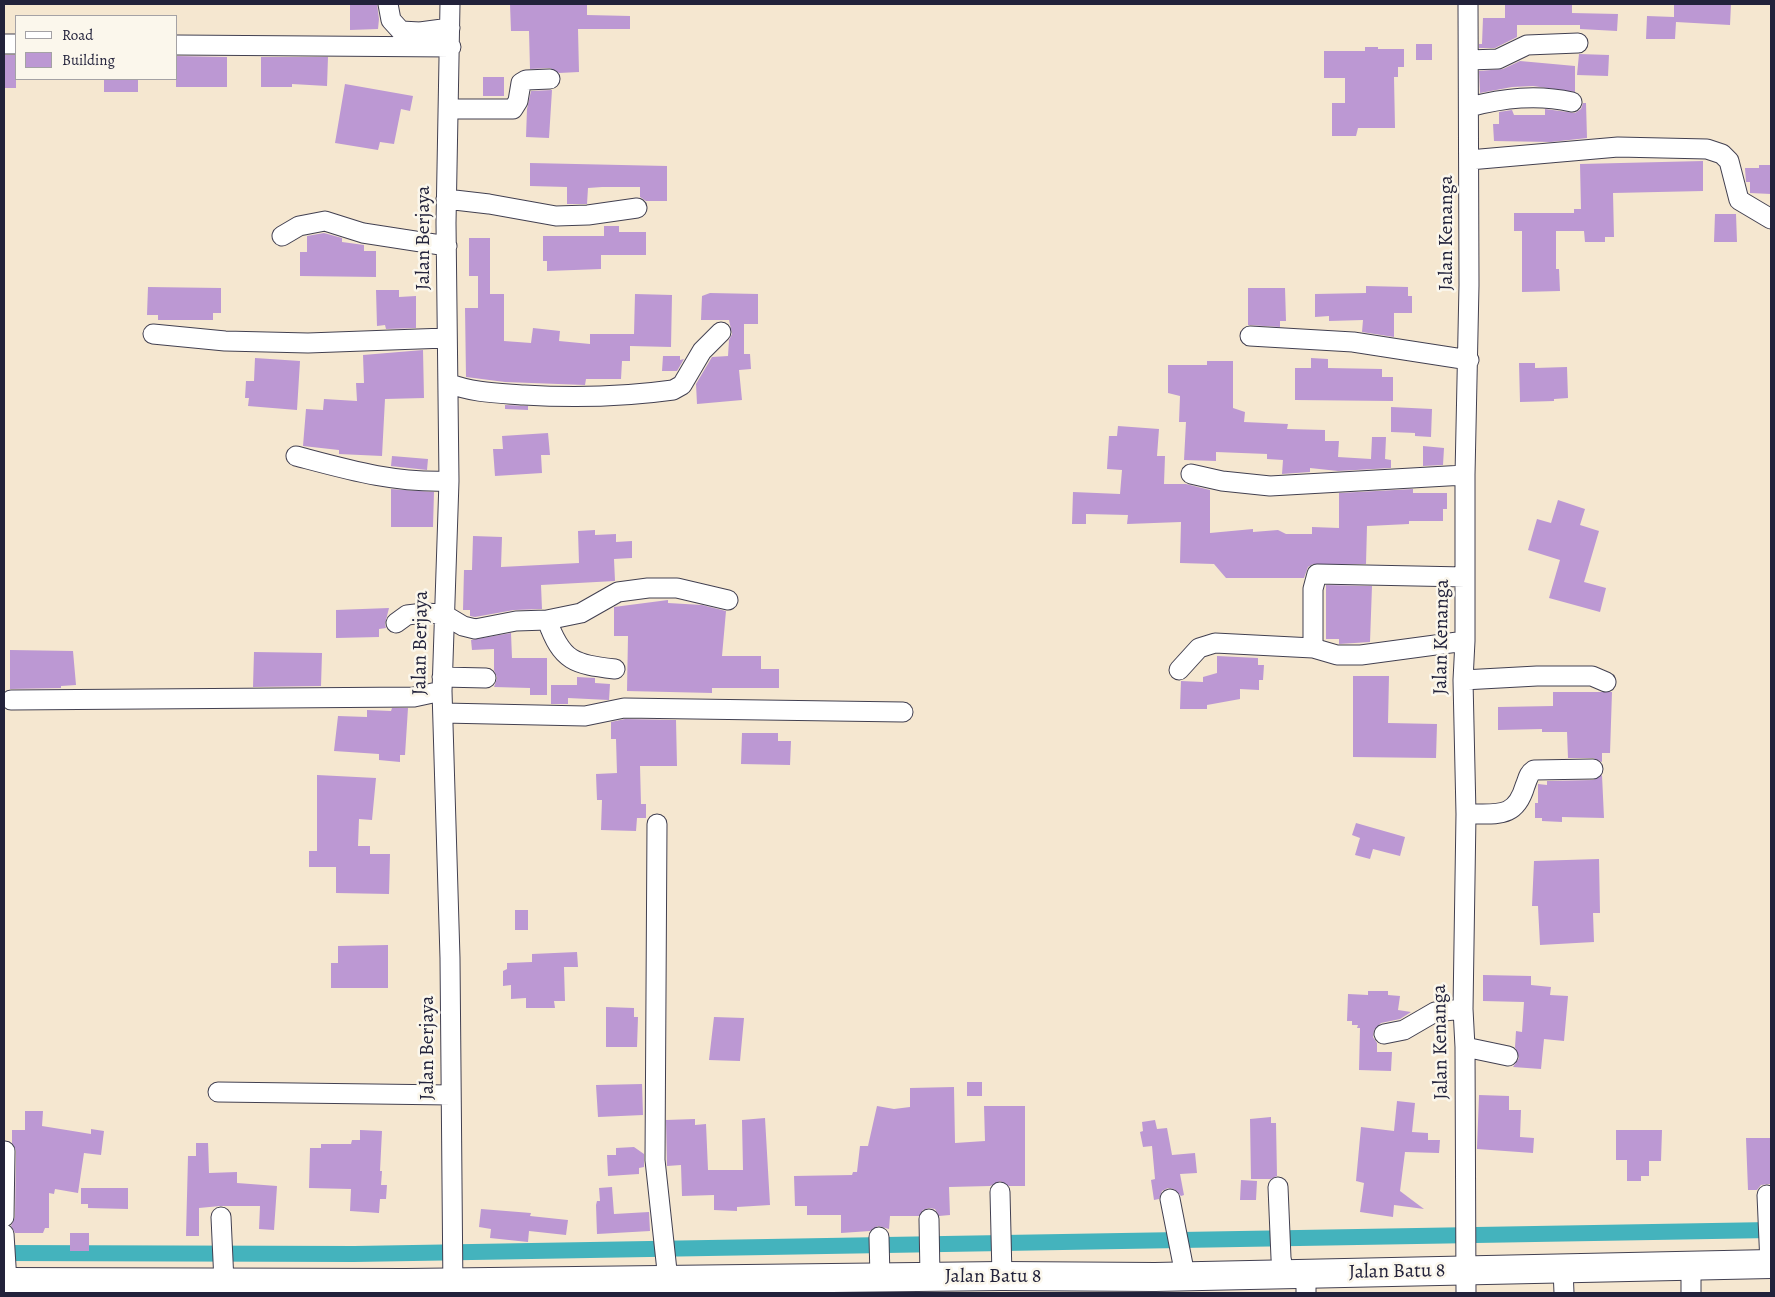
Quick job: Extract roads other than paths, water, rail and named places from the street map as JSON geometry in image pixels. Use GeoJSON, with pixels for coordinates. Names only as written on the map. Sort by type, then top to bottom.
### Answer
{"type":"FeatureCollection","features":[{"type":"Feature","properties":{"kind":"street"},"geometry":{"type":"LineString","coordinates":[[388,4],[391,20],[401,31],[420,32],[450,28]]}},
{"type":"Feature","properties":{"kind":"street","name":"Jalan Berjaya"},"geometry":{"type":"LineString","coordinates":[[450,4],[451,47],[446,199],[449,481],[442,684],[450,958],[453,1279]]}},
{"type":"Feature","properties":{"kind":"street","name":"Jalan Kenanga"},"geometry":{"type":"LineString","coordinates":[[1465,1273],[1465,1047],[1463,1009],[1466,814],[1463,680],[1465,641],[1465,476],[1469,360],[1468,4]]}},
{"type":"Feature","properties":{"kind":"street"},"geometry":{"type":"LineString","coordinates":[[1469,60],[1498,59],[1527,45],[1578,43]]}},
{"type":"Feature","properties":{"kind":"street"},"geometry":{"type":"LineString","coordinates":[[178,45],[451,47]]}},
{"type":"Feature","properties":{"kind":"street"},"geometry":{"type":"LineString","coordinates":[[448,109],[513,109],[518,102],[521,83],[526,80],[550,79]]}},
{"type":"Feature","properties":{"kind":"street"},"geometry":{"type":"LineString","coordinates":[[1469,106],[1520,97],[1556,98],[1572,102]]}},
{"type":"Feature","properties":{"kind":"street"},"geometry":{"type":"LineString","coordinates":[[1469,160],[1618,147],[1708,149],[1722,154],[1729,161],[1738,200],[1771,219]]}},
{"type":"Feature","properties":{"kind":"street"},"geometry":{"type":"LineString","coordinates":[[446,199],[489,204],[556,216],[588,215],[637,208]]}},
{"type":"Feature","properties":{"kind":"street"},"geometry":{"type":"LineString","coordinates":[[282,236],[299,226],[325,220],[363,233],[447,246]]}},
{"type":"Feature","properties":{"kind":"street"},"geometry":{"type":"LineString","coordinates":[[448,383],[469,391],[563,398],[614,397],[674,390],[682,385],[702,351],[721,332]]}},
{"type":"Feature","properties":{"kind":"street"},"geometry":{"type":"LineString","coordinates":[[153,334],[225,341],[262,342],[446,338]]}},
{"type":"Feature","properties":{"kind":"street"},"geometry":{"type":"LineString","coordinates":[[1250,336],[1361,343],[1469,360]]}},
{"type":"Feature","properties":{"kind":"street"},"geometry":{"type":"LineString","coordinates":[[296,456],[378,478],[416,482],[449,481]]}},
{"type":"Feature","properties":{"kind":"street"},"geometry":{"type":"LineString","coordinates":[[1191,474],[1222,481],[1270,486],[1465,476]]}},
{"type":"Feature","properties":{"kind":"street"},"geometry":{"type":"LineString","coordinates":[[1313,648],[1313,590],[1317,574],[1465,577]]}},
{"type":"Feature","properties":{"kind":"street"},"geometry":{"type":"LineString","coordinates":[[396,623],[407,615],[424,613],[443,614],[463,626],[475,629],[516,621],[547,620],[580,613],[618,592],[648,588],[677,588],[728,600]]}},
{"type":"Feature","properties":{"kind":"street"},"geometry":{"type":"LineString","coordinates":[[547,620],[554,640],[575,662],[615,669]]}},
{"type":"Feature","properties":{"kind":"street"},"geometry":{"type":"LineString","coordinates":[[1179,670],[1199,648],[1215,643],[1313,648],[1337,655],[1361,655],[1465,641]]}},
{"type":"Feature","properties":{"kind":"street"},"geometry":{"type":"LineString","coordinates":[[1463,680],[1537,676],[1592,676],[1606,682]]}},
{"type":"Feature","properties":{"kind":"street"},"geometry":{"type":"LineString","coordinates":[[12,700],[414,697],[442,684],[486,678]]}},
{"type":"Feature","properties":{"kind":"street"},"geometry":{"type":"LineString","coordinates":[[443,712],[585,716],[624,708],[903,712]]}},
{"type":"Feature","properties":{"kind":"street"},"geometry":{"type":"LineString","coordinates":[[1466,814],[1499,813],[1512,810],[1520,803],[1529,773],[1534,770],[1593,769]]}},
{"type":"Feature","properties":{"kind":"street"},"geometry":{"type":"LineString","coordinates":[[657,824],[655,1160],[667,1269]]}},
{"type":"Feature","properties":{"kind":"street"},"geometry":{"type":"LineString","coordinates":[[1384,1034],[1404,1030],[1435,1012],[1463,1009]]}},
{"type":"Feature","properties":{"kind":"street"},"geometry":{"type":"LineString","coordinates":[[1465,1047],[1508,1056]]}},
{"type":"Feature","properties":{"kind":"street"},"geometry":{"type":"LineString","coordinates":[[218,1092],[451,1095]]}},
{"type":"Feature","properties":{"kind":"street"},"geometry":{"type":"LineString","coordinates":[[4,1217],[5,1151]]}},
{"type":"Feature","properties":{"kind":"street"},"geometry":{"type":"LineString","coordinates":[[1278,1187],[1280,1222],[1294,1274]]}},
{"type":"Feature","properties":{"kind":"street"},"geometry":{"type":"LineString","coordinates":[[1000,1192],[1004,1275]]}},
{"type":"Feature","properties":{"kind":"street"},"geometry":{"type":"LineString","coordinates":[[1768,1195],[1771,1258]]}},
{"type":"Feature","properties":{"kind":"street"},"geometry":{"type":"LineString","coordinates":[[1170,1200],[1184,1266]]}},
{"type":"Feature","properties":{"kind":"street"},"geometry":{"type":"LineString","coordinates":[[929,1219],[930,1268]]}},
{"type":"Feature","properties":{"kind":"street"},"geometry":{"type":"LineString","coordinates":[[221,1223],[223,1271]]}},
{"type":"Feature","properties":{"kind":"street"},"geometry":{"type":"LineString","coordinates":[[4,1234],[6,1277]]}},
{"type":"Feature","properties":{"kind":"street","name":"Jalan Batu 8"},"geometry":{"type":"LineString","coordinates":[[6,1277],[64,1288],[223,1271],[453,1279],[667,1269],[880,1256],[930,1268],[1004,1275],[1184,1266],[1294,1274],[1465,1273],[1563,1281],[1771,1258]]}},
{"type":"Feature","properties":{"kind":"street"},"geometry":{"type":"LineString","coordinates":[[1690,1293],[1691,1266]]}},
{"type":"Feature","properties":{"kind":"waterway"},"geometry":{"type":"LineString","coordinates":[[4,1253],[354,1254],[1771,1230]]}}]}
